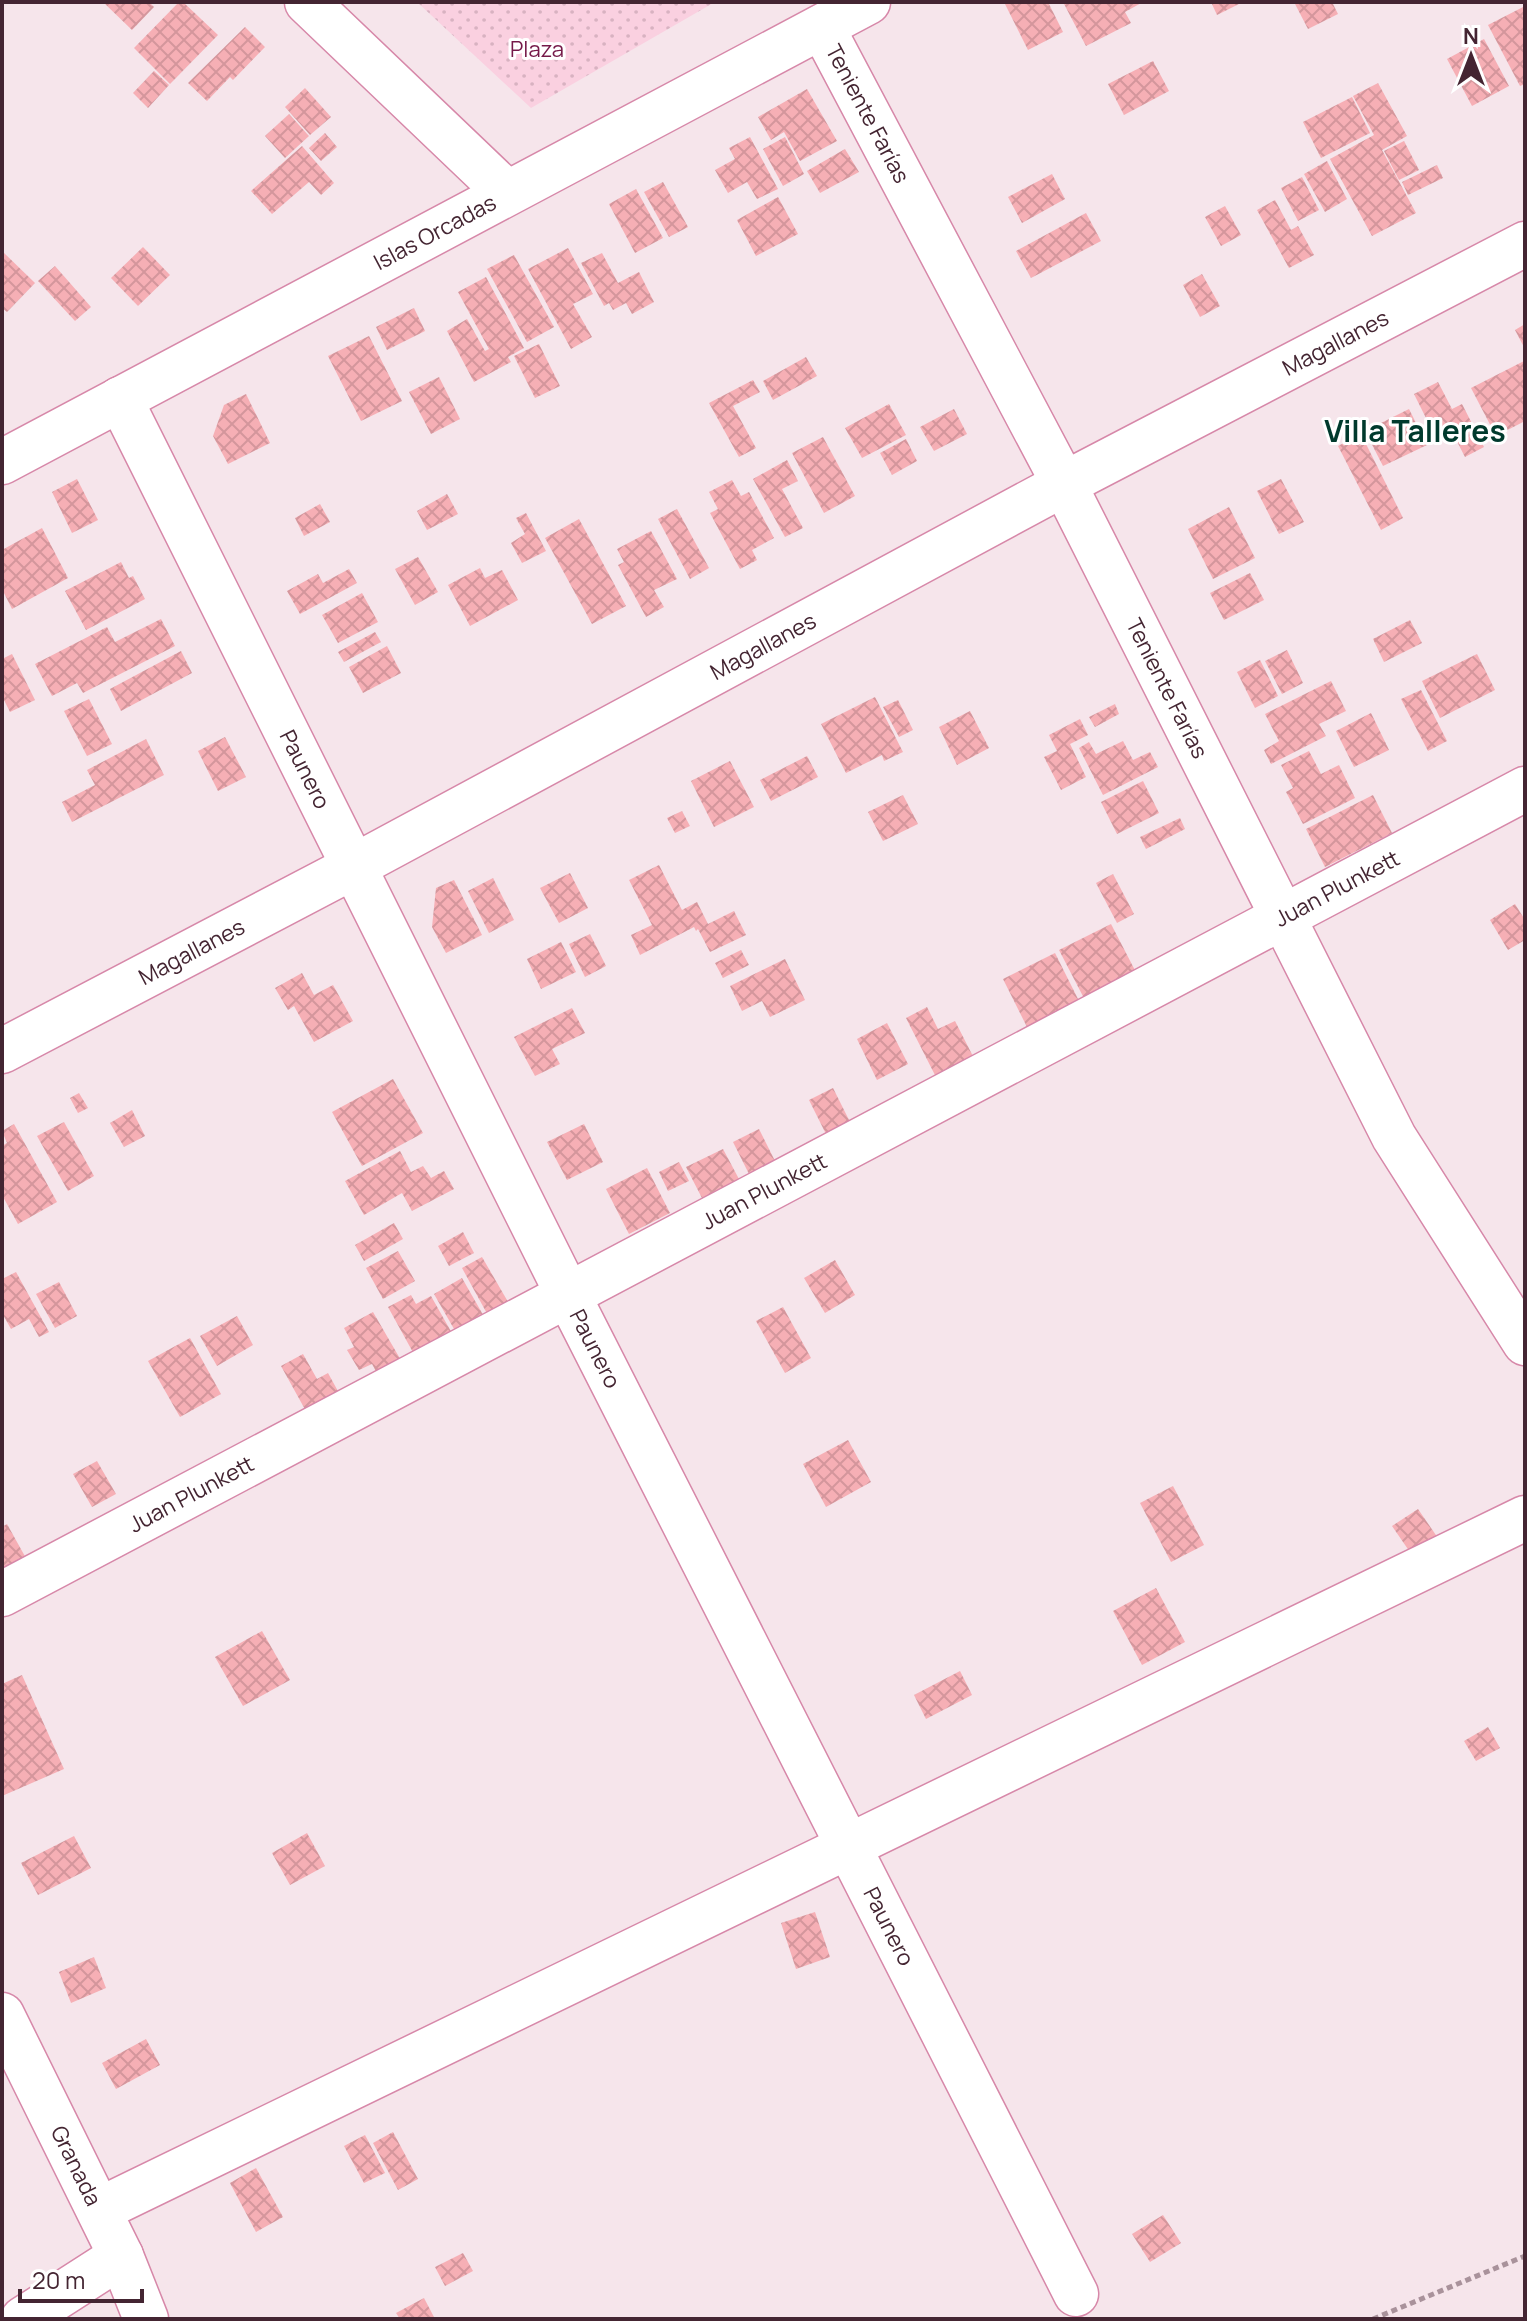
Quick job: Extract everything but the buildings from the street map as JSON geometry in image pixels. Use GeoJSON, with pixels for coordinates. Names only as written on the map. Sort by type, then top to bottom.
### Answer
{"type":"FeatureCollection","features":[{"type":"Feature","properties":{"kind":"street"},"geometry":{"type":"LineString","coordinates":[[307,2],[507,193]]}},
{"type":"Feature","properties":{"kind":"street","name":"Islas Orcadas"},"geometry":{"type":"LineString","coordinates":[[2,462],[868,2]]}},
{"type":"Feature","properties":{"kind":"street","name":"Teniente Farías"},"geometry":{"type":"LineString","coordinates":[[822,27],[1064,484],[1394,1137],[1525,1343]]}},
{"type":"Feature","properties":{"kind":"street","name":"Magallanes"},"geometry":{"type":"LineString","coordinates":[[2,1051],[353,867],[1064,484],[1525,244]]}},
{"type":"Feature","properties":{"kind":"street","name":"Paunero"},"geometry":{"type":"LineString","coordinates":[[120,399],[568,1295],[1076,2294]]}},
{"type":"Feature","properties":{"kind":"street","name":"Juan Plunkett"},"geometry":{"type":"LineString","coordinates":[[2,1594],[1525,789]]}},
{"type":"Feature","properties":{"kind":"street"},"geometry":{"type":"LineString","coordinates":[[99,2210],[1525,1518]]}},
{"type":"Feature","properties":{"kind":"street","name":"Granada"},"geometry":{"type":"LineString","coordinates":[[2,2015],[121,2256],[146,2319]]}},
{"type":"Feature","properties":{"kind":"street"},"geometry":{"type":"LineString","coordinates":[[23,2319],[121,2256]]}},
{"type":"Feature","properties":{"kind":"path"},"geometry":{"type":"LineString","coordinates":[[1373,2319],[1525,2256]]}},
{"type":"Feature","properties":{"kind":"green space","name":"Plaza"},"geometry":{"type":"Polygon","coordinates":[[[417,2],[715,2],[531,108],[417,2]]]}},
{"type":"Feature","properties":{"kind":"district","name":"Villa Talleres"},"geometry":{"type":"Point","coordinates":[1415,430]}}]}
